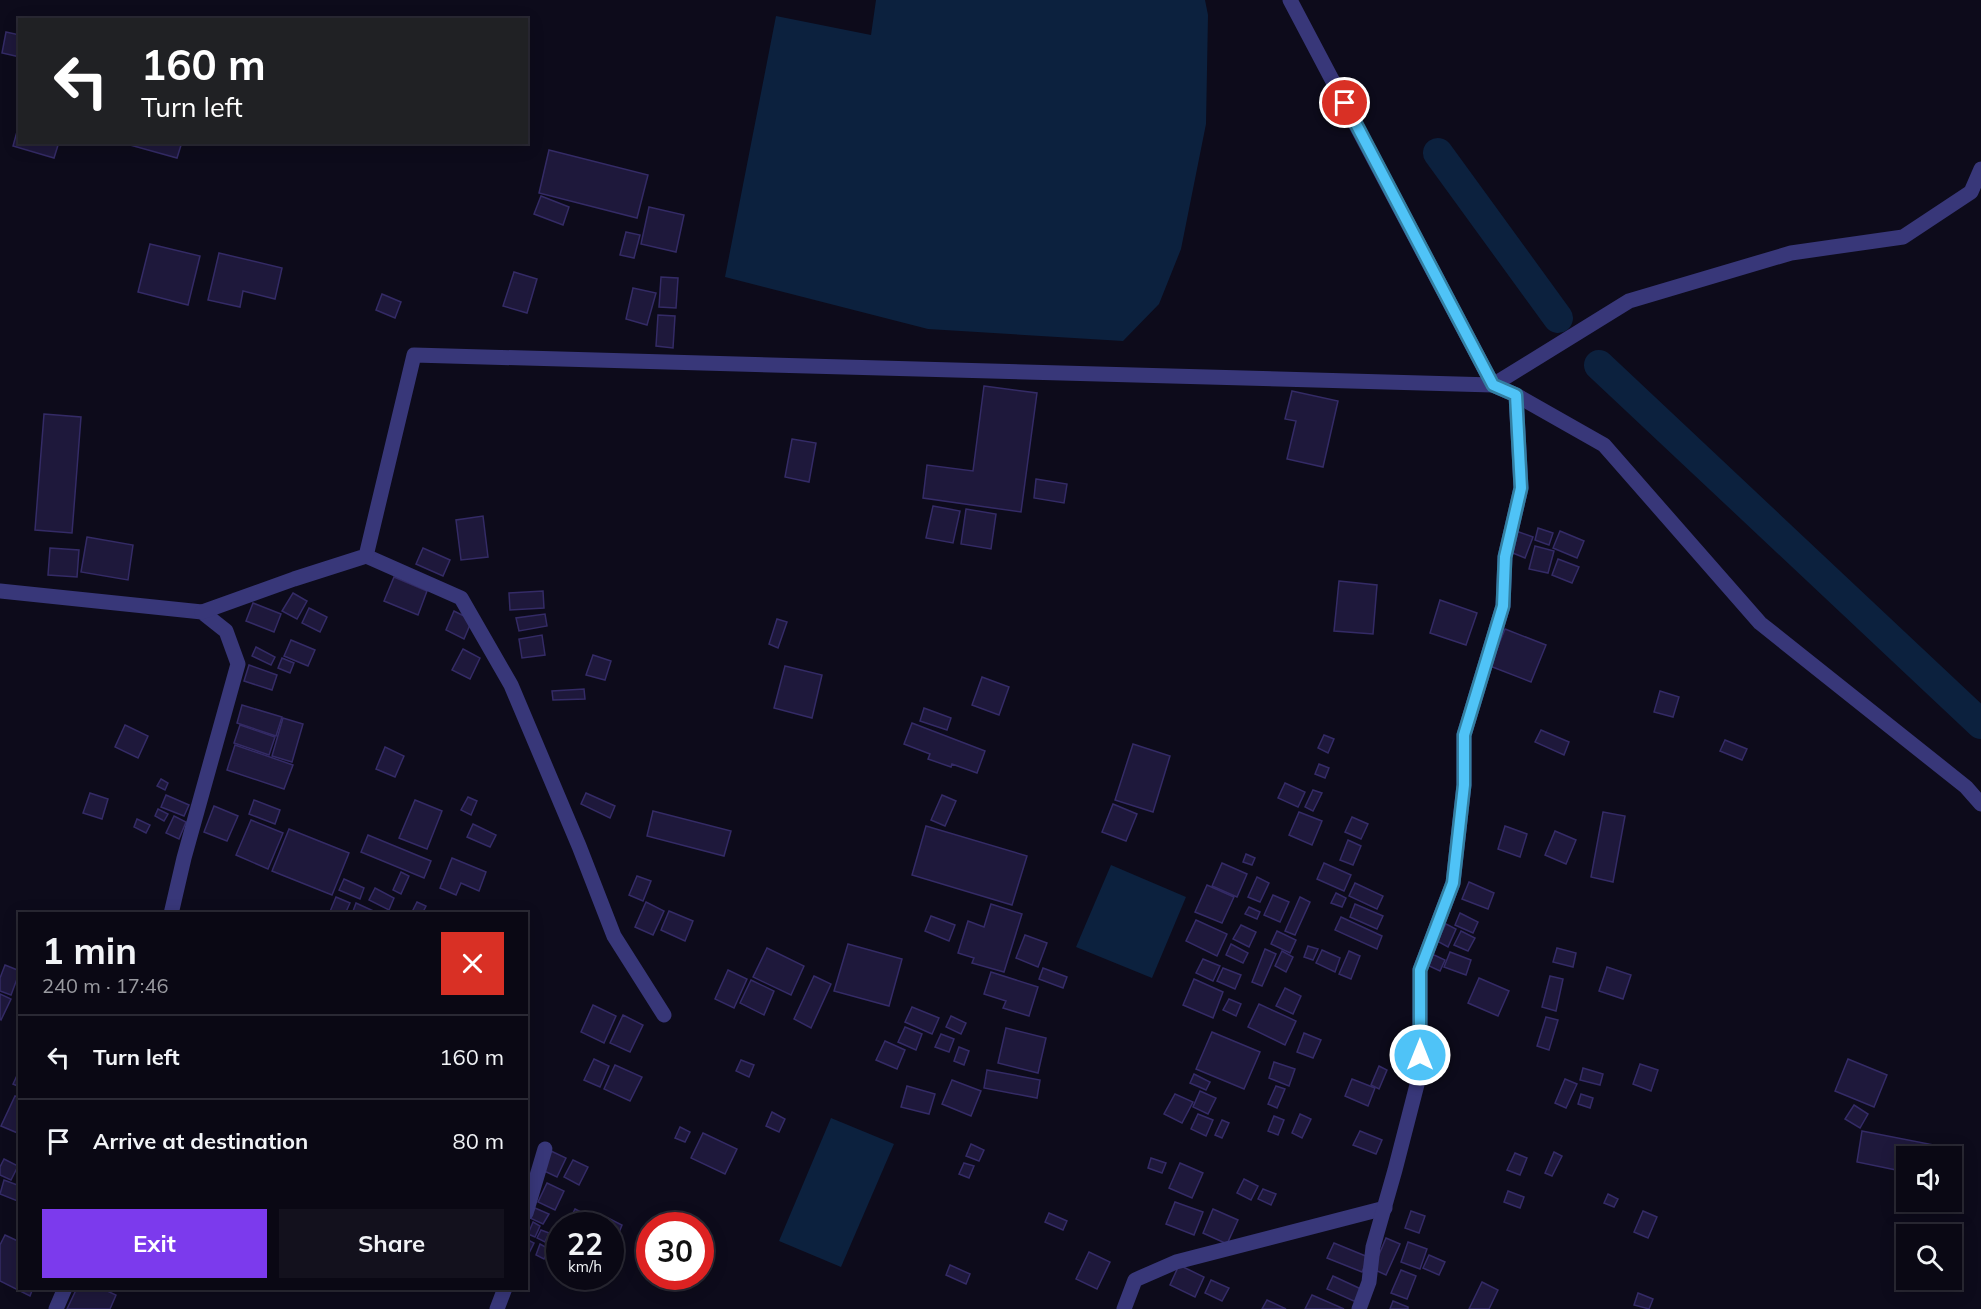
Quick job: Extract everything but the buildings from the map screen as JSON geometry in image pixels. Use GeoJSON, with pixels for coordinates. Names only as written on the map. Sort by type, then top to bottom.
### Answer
{"type":"FeatureCollection","features":[{"type":"Feature","properties":{"kind":"street"},"geometry":{"type":"LineString","coordinates":[[1290,0],[1493,385]]}},
{"type":"Feature","properties":{"kind":"street"},"geometry":{"type":"LineString","coordinates":[[1493,385],[1629,301],[1791,253],[1903,237],[1971,192],[1981,169]]}},
{"type":"Feature","properties":{"kind":"street"},"geometry":{"type":"LineString","coordinates":[[366,556],[414,355],[1493,385],[1516,395],[1604,445],[1760,623],[1966,787],[1981,804]]}},
{"type":"Feature","properties":{"kind":"street"},"geometry":{"type":"LineString","coordinates":[[1359,1309],[1369,1282],[1373,1247],[1420,1073],[1420,970],[1453,883],[1464,785],[1464,735],[1503,606],[1505,557],[1521,488],[1516,395]]}},
{"type":"Feature","properties":{"kind":"street"},"geometry":{"type":"LineString","coordinates":[[0,591],[202,612],[366,556],[460,598],[511,686],[579,846],[614,936],[664,1015]]}},
{"type":"Feature","properties":{"kind":"street"},"geometry":{"type":"LineString","coordinates":[[171,912],[184,858],[238,664],[226,631],[202,612]]}},
{"type":"Feature","properties":{"kind":"street"},"geometry":{"type":"LineString","coordinates":[[528,1206],[545,1149]]}},
{"type":"Feature","properties":{"kind":"street"},"geometry":{"type":"LineString","coordinates":[[1124,1309],[1136,1280],[1176,1262],[1384,1208]]}},
{"type":"Feature","properties":{"kind":"street"},"geometry":{"type":"LineString","coordinates":[[56,1309],[64,1290]]}},
{"type":"Feature","properties":{"kind":"street"},"geometry":{"type":"LineString","coordinates":[[498,1309],[504,1290]]}},
{"type":"Feature","properties":{"kind":"water"},"geometry":{"type":"Polygon","coordinates":[[[876,0],[1205,0],[1208,15],[1206,124],[1181,249],[1159,304],[1123,341],[928,329],[725,277],[776,16],[871,35],[876,0]]]}},
{"type":"Feature","properties":{"kind":"water"},"geometry":{"type":"Polygon","coordinates":[[[1111,865],[1186,897],[1152,978],[1076,947],[1111,865]]]}},
{"type":"Feature","properties":{"kind":"water"},"geometry":{"type":"Polygon","coordinates":[[[831,1118],[894,1144],[841,1267],[779,1241],[831,1118]]]}},
{"type":"Feature","properties":{"kind":"waterway"},"geometry":{"type":"LineString","coordinates":[[1438,153],[1558,318]]}},
{"type":"Feature","properties":{"kind":"waterway"},"geometry":{"type":"LineString","coordinates":[[1599,365],[1981,724]]}},
{"type":"Feature","properties":{"kind":"route"},"geometry":{"type":"LineString","coordinates":[[1345,103],[1493,385],[1516,395],[1521,488],[1505,557],[1503,606],[1464,735],[1464,785],[1453,883],[1420,970],[1420,1055]]}}]}
